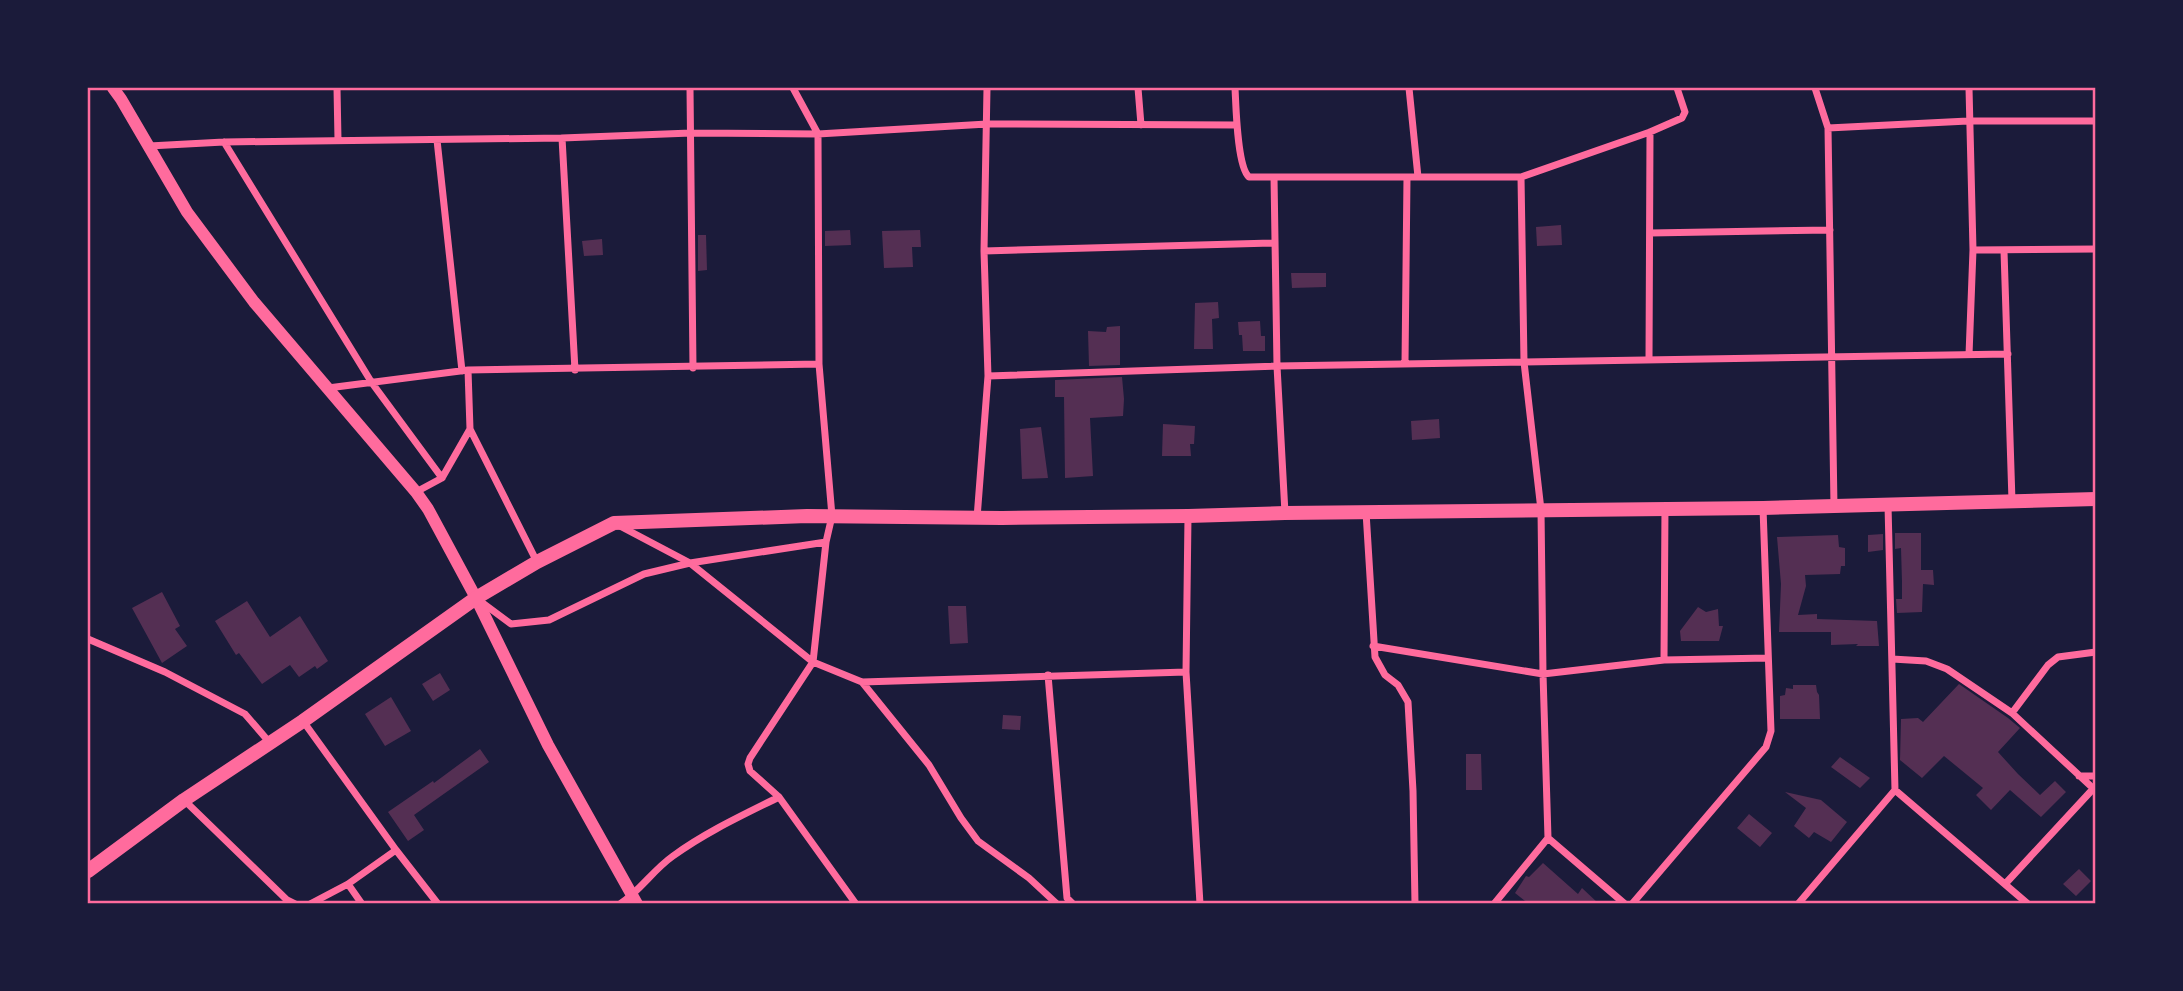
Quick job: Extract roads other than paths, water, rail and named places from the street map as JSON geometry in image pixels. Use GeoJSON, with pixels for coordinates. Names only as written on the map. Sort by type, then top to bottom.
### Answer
{"type":"FeatureCollection","features":[{"type":"Feature","properties":{"kind":"main road"},"geometry":{"type":"LineString","coordinates":[[88,871],[184,800],[303,721],[476,598],[537,562],[614,523],[832,516],[1188,516],[1665,507],[1763,508],[2095,499]]}},
{"type":"Feature","properties":{"kind":"street"},"geometry":{"type":"LineString","coordinates":[[113,88],[187,212],[254,302],[428,509],[476,598],[548,745],[635,900]]}},
{"type":"Feature","properties":{"kind":"street"},"geometry":{"type":"LineString","coordinates":[[337,88],[338,140]]}},
{"type":"Feature","properties":{"kind":"street"},"geometry":{"type":"LineString","coordinates":[[690,88],[693,368]]}},
{"type":"Feature","properties":{"kind":"street"},"geometry":{"type":"LineString","coordinates":[[793,88],[818,134],[819,365],[832,516],[826,542],[813,662],[748,764],[750,771],[779,797],[856,904]]}},
{"type":"Feature","properties":{"kind":"street"},"geometry":{"type":"LineString","coordinates":[[976,517],[988,376],[984,251],[988,88]]}},
{"type":"Feature","properties":{"kind":"street"},"geometry":{"type":"LineString","coordinates":[[1138,88],[1141,125]]}},
{"type":"Feature","properties":{"kind":"street"},"geometry":{"type":"LineString","coordinates":[[1235,88],[1237,125],[1246,175],[1249,177],[1521,177],[1650,132],[1685,115],[1677,88]]}},
{"type":"Feature","properties":{"kind":"street"},"geometry":{"type":"LineString","coordinates":[[1409,88],[1418,177]]}},
{"type":"Feature","properties":{"kind":"street"},"geometry":{"type":"LineString","coordinates":[[1815,88],[1828,128],[1834,506]]}},
{"type":"Feature","properties":{"kind":"street"},"geometry":{"type":"LineString","coordinates":[[1969,88],[1973,250],[1969,355]]}},
{"type":"Feature","properties":{"kind":"street"},"geometry":{"type":"LineString","coordinates":[[1828,128],[1968,121],[2095,121]]}},
{"type":"Feature","properties":{"kind":"street"},"geometry":{"type":"LineString","coordinates":[[149,146],[224,142],[562,138],[691,133],[818,134],[987,124],[1237,125]]}},
{"type":"Feature","properties":{"kind":"street"},"geometry":{"type":"LineString","coordinates":[[1649,360],[1650,132]]}},
{"type":"Feature","properties":{"kind":"street"},"geometry":{"type":"LineString","coordinates":[[562,138],[575,370]]}},
{"type":"Feature","properties":{"kind":"street"},"geometry":{"type":"LineString","coordinates":[[437,140],[470,429],[537,562]]}},
{"type":"Feature","properties":{"kind":"street"},"geometry":{"type":"LineString","coordinates":[[224,142],[372,383],[442,478]]}},
{"type":"Feature","properties":{"kind":"street"},"geometry":{"type":"LineString","coordinates":[[1274,177],[1277,366],[1284,513]]}},
{"type":"Feature","properties":{"kind":"street"},"geometry":{"type":"LineString","coordinates":[[1405,364],[1407,177]]}},
{"type":"Feature","properties":{"kind":"street"},"geometry":{"type":"LineString","coordinates":[[1497,902],[1548,838],[1541,510],[1524,362],[1521,177]]}},
{"type":"Feature","properties":{"kind":"street"},"geometry":{"type":"LineString","coordinates":[[1650,233],[1830,230]]}},
{"type":"Feature","properties":{"kind":"street"},"geometry":{"type":"LineString","coordinates":[[984,251],[1275,243]]}},
{"type":"Feature","properties":{"kind":"street"},"geometry":{"type":"LineString","coordinates":[[1973,250],[2095,249]]}},
{"type":"Feature","properties":{"kind":"street"},"geometry":{"type":"LineString","coordinates":[[2004,251],[2012,501]]}},
{"type":"Feature","properties":{"kind":"street"},"geometry":{"type":"LineString","coordinates":[[988,376],[1277,366],[2008,354]]}},
{"type":"Feature","properties":{"kind":"street"},"geometry":{"type":"LineString","coordinates":[[328,388],[465,370],[819,365]]}},
{"type":"Feature","properties":{"kind":"street"},"geometry":{"type":"LineString","coordinates":[[416,492],[442,478],[470,429]]}},
{"type":"Feature","properties":{"kind":"street"},"geometry":{"type":"LineString","coordinates":[[1798,904],[1895,790],[1888,504]]}},
{"type":"Feature","properties":{"kind":"street"},"geometry":{"type":"LineString","coordinates":[[1664,660],[1665,507]]}},
{"type":"Feature","properties":{"kind":"street"},"geometry":{"type":"LineString","coordinates":[[1632,904],[1766,747],[1771,731],[1763,508]]}},
{"type":"Feature","properties":{"kind":"street"},"geometry":{"type":"LineString","coordinates":[[1366,512],[1375,657],[1385,675],[1398,685],[1408,702],[1415,904]]}},
{"type":"Feature","properties":{"kind":"street"},"geometry":{"type":"LineString","coordinates":[[1188,516],[1186,672],[1200,904]]}},
{"type":"Feature","properties":{"kind":"street"},"geometry":{"type":"LineString","coordinates":[[614,523],[690,563],[813,662],[862,682],[1186,672]]}},
{"type":"Feature","properties":{"kind":"street"},"geometry":{"type":"LineString","coordinates":[[476,598],[511,624],[549,620],[644,574],[690,563],[826,542]]}},
{"type":"Feature","properties":{"kind":"street"},"geometry":{"type":"LineString","coordinates":[[88,639],[164,672],[245,714],[270,743]]}},
{"type":"Feature","properties":{"kind":"street"},"geometry":{"type":"LineString","coordinates":[[1373,646],[1543,674],[1664,660],[1768,658]]}},
{"type":"Feature","properties":{"kind":"street"},"geometry":{"type":"LineString","coordinates":[[2012,713],[2058,657],[2095,652]]}},
{"type":"Feature","properties":{"kind":"street"},"geometry":{"type":"LineString","coordinates":[[1892,659],[1926,661],[1947,669],[2012,713],[2094,790],[2006,883]]}},
{"type":"Feature","properties":{"kind":"street"},"geometry":{"type":"LineString","coordinates":[[1048,675],[1065,902]]}},
{"type":"Feature","properties":{"kind":"street"},"geometry":{"type":"LineString","coordinates":[[862,682],[929,765],[978,841],[1065,902]]}},
{"type":"Feature","properties":{"kind":"street"},"geometry":{"type":"LineString","coordinates":[[303,721],[438,904]]}},
{"type":"Feature","properties":{"kind":"street"},"geometry":{"type":"LineString","coordinates":[[2079,776],[2095,776]]}},
{"type":"Feature","properties":{"kind":"street"},"geometry":{"type":"LineString","coordinates":[[1895,790],[2028,904]]}},
{"type":"Feature","properties":{"kind":"street"},"geometry":{"type":"LineString","coordinates":[[620,904],[635,900],[671,857],[705,835],[779,797]]}},
{"type":"Feature","properties":{"kind":"street"},"geometry":{"type":"LineString","coordinates":[[184,800],[287,900],[295,904]]}},
{"type":"Feature","properties":{"kind":"street"},"geometry":{"type":"LineString","coordinates":[[1548,838],[1625,904]]}},
{"type":"Feature","properties":{"kind":"street"},"geometry":{"type":"LineString","coordinates":[[310,904],[348,884],[396,850]]}},
{"type":"Feature","properties":{"kind":"street"},"geometry":{"type":"LineString","coordinates":[[348,884],[362,904]]}}]}
